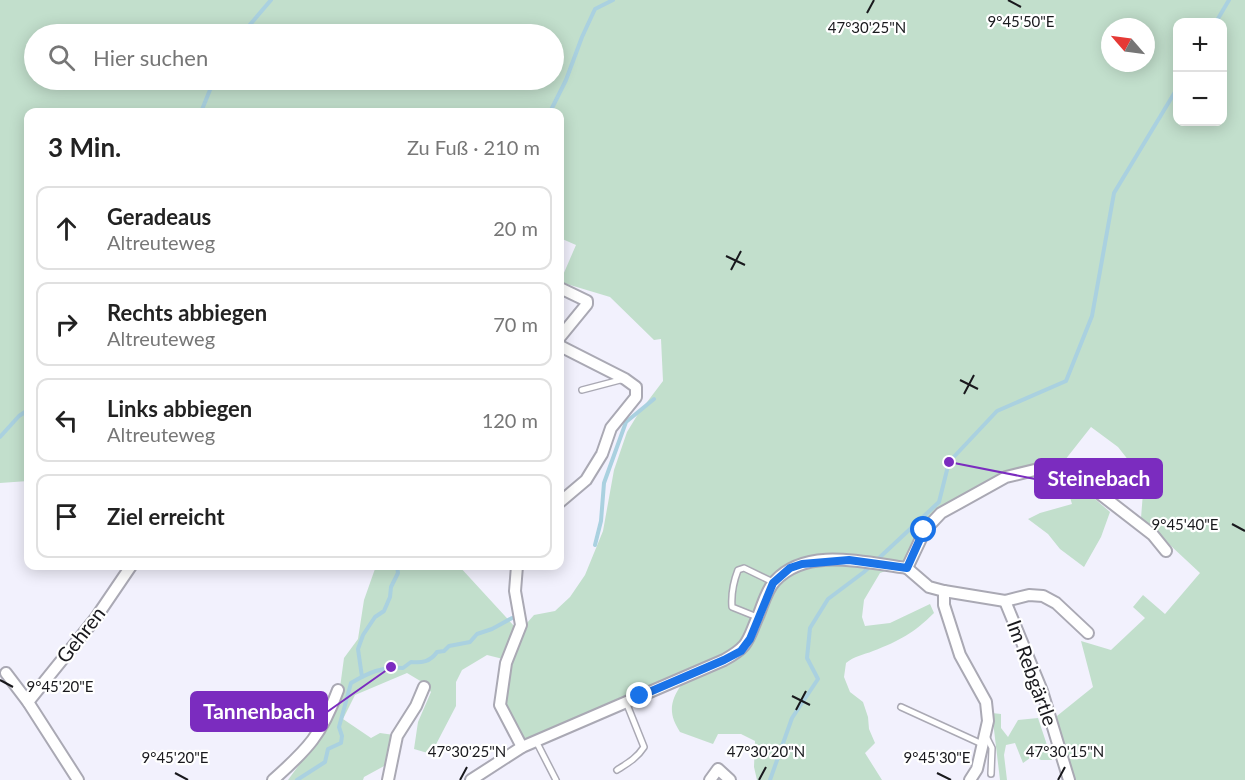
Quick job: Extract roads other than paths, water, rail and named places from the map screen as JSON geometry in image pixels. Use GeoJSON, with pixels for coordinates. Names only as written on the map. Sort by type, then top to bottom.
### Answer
{"type":"FeatureCollection","features":[{"type":"Feature","properties":{"kind":"street"},"geometry":{"type":"LineString","coordinates":[[564,290],[587,304],[564,332]]}},
{"type":"Feature","properties":{"kind":"street"},"geometry":{"type":"LineString","coordinates":[[564,348],[625,378],[636,387],[636,397],[611,428],[602,454],[586,480],[564,499]]}},
{"type":"Feature","properties":{"kind":"street"},"geometry":{"type":"LineString","coordinates":[[471,780],[522,747],[741,651],[750,639],[757,617],[773,583],[790,568],[829,560],[907,568],[924,530],[940,513],[1006,477],[1055,465],[1064,466],[1119,507],[1153,536],[1166,551]]}},
{"type":"Feature","properties":{"kind":"street","name":"Im Rebgärtle"},"geometry":{"type":"LineString","coordinates":[[907,568],[929,587],[944,591],[1005,601],[1029,595],[1043,596],[1056,603],[1088,633]]}},
{"type":"Feature","properties":{"kind":"street","name":"Gehren"},"geometry":{"type":"LineString","coordinates":[[28,702],[95,620],[128,570]]}},
{"type":"Feature","properties":{"kind":"street"},"geometry":{"type":"LineString","coordinates":[[517,570],[515,591],[519,603],[521,625],[506,663],[500,705],[522,747]]}},
{"type":"Feature","properties":{"kind":"street"},"geometry":{"type":"LineString","coordinates":[[944,591],[944,604],[960,655],[986,702],[988,721],[977,769],[970,780]]}},
{"type":"Feature","properties":{"kind":"street","name":"Im Rebgärtle"},"geometry":{"type":"LineString","coordinates":[[1005,601],[1042,691],[1069,780]]}},
{"type":"Feature","properties":{"kind":"street"},"geometry":{"type":"LineString","coordinates":[[6,673],[28,702],[78,780]]}},
{"type":"Feature","properties":{"kind":"street"},"geometry":{"type":"LineString","coordinates":[[388,780],[397,736],[416,706],[424,687]]}},
{"type":"Feature","properties":{"kind":"street"},"geometry":{"type":"LineString","coordinates":[[273,780],[310,746],[330,713],[338,690]]}},
{"type":"Feature","properties":{"kind":"street"},"geometry":{"type":"LineString","coordinates":[[710,780],[718,769],[730,780]]}},
{"type":"Feature","properties":{"kind":"lane"},"geometry":{"type":"LineString","coordinates":[[582,390],[625,378]]}},
{"type":"Feature","properties":{"kind":"lane"},"geometry":{"type":"LineString","coordinates":[[757,617],[732,607],[731,595],[738,570],[744,568],[773,583]]}},
{"type":"Feature","properties":{"kind":"lane"},"geometry":{"type":"LineString","coordinates":[[617,770],[631,762],[644,747],[626,702]]}},
{"type":"Feature","properties":{"kind":"lane"},"geometry":{"type":"LineString","coordinates":[[901,707],[983,739],[992,748],[991,774]]}},
{"type":"Feature","properties":{"kind":"lane"},"geometry":{"type":"LineString","coordinates":[[537,741],[556,780]]}},
{"type":"Feature","properties":{"kind":"waterway"},"geometry":{"type":"LineString","coordinates":[[251,24],[271,0]]}},
{"type":"Feature","properties":{"kind":"waterway"},"geometry":{"type":"LineString","coordinates":[[564,84],[595,9],[613,0]]}},
{"type":"Feature","properties":{"kind":"waterway"},"geometry":{"type":"LineString","coordinates":[[1218,18],[1229,0]]}},
{"type":"Feature","properties":{"kind":"waterway"},"geometry":{"type":"LineString","coordinates":[[203,108],[210,90]]}},
{"type":"Feature","properties":{"kind":"waterway"},"geometry":{"type":"LineString","coordinates":[[552,108],[561,90]]}},
{"type":"Feature","properties":{"kind":"waterway"},"geometry":{"type":"LineString","coordinates":[[770,780],[792,718],[818,679],[807,658],[810,628],[828,599],[864,572],[939,502],[949,462],[997,411],[1066,381],[1092,316],[1114,193],[1173,95]]}},
{"type":"Feature","properties":{"kind":"waterway"},"geometry":{"type":"LineString","coordinates":[[595,545],[601,521],[604,483],[626,422],[654,399]]}},
{"type":"Feature","properties":{"kind":"waterway"},"geometry":{"type":"LineString","coordinates":[[0,437],[24,413]]}},
{"type":"Feature","properties":{"kind":"waterway"},"geometry":{"type":"LineString","coordinates":[[362,677],[358,649],[363,635],[375,617],[384,611],[398,570]]}},
{"type":"Feature","properties":{"kind":"waterway"},"geometry":{"type":"LineString","coordinates":[[297,780],[325,762],[328,749],[341,743],[342,736],[339,727],[351,683],[376,671],[403,668],[411,662],[426,661],[437,652],[444,651],[449,646],[470,642],[477,634],[512,618]]}},
{"type":"Feature","properties":{"kind":"place","name":"Steinebach"},"geometry":{"type":"Point","coordinates":[949,462]}},
{"type":"Feature","properties":{"kind":"place","name":"Tannenbach"},"geometry":{"type":"Point","coordinates":[391,667]}}]}
